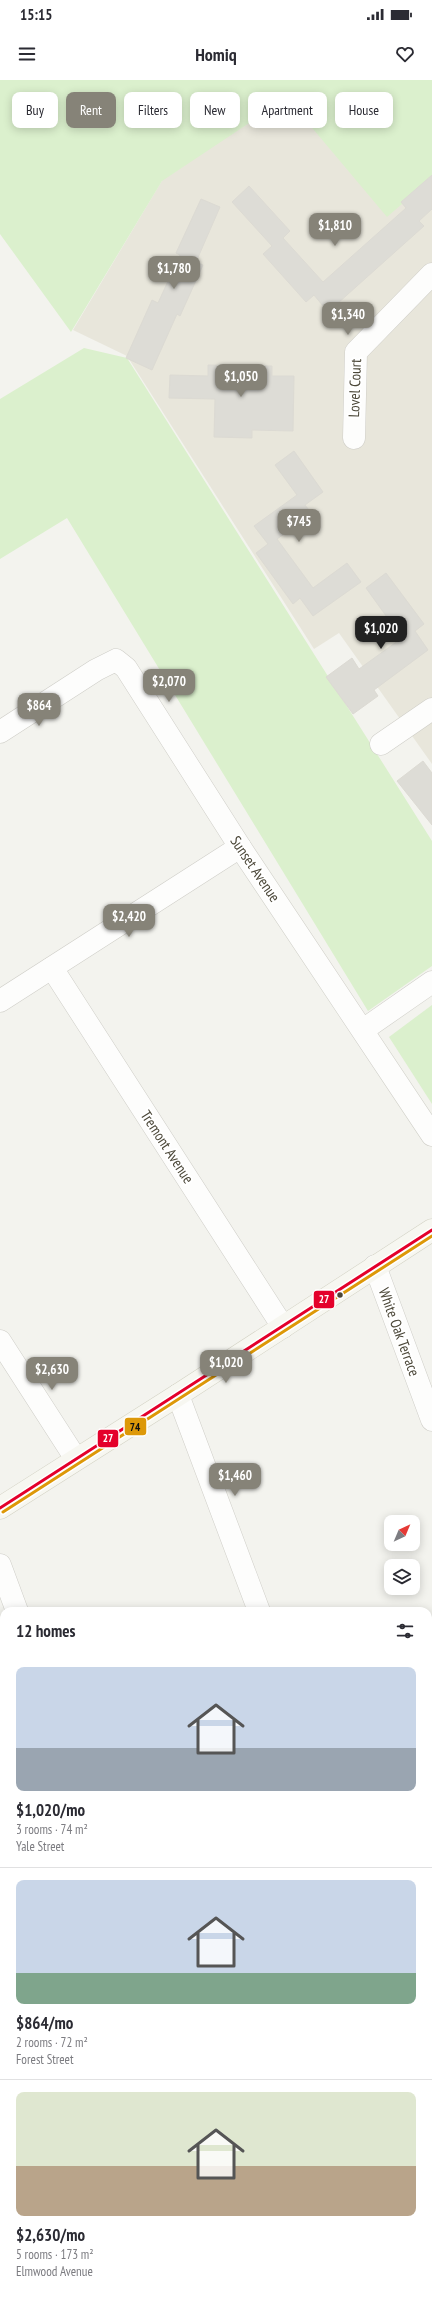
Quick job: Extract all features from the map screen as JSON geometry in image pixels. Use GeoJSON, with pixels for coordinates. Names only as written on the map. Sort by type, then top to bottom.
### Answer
{"type":"FeatureCollection","features":[{"type":"Feature","properties":{"kind":"street","name":"Lovel Court"},"geometry":{"type":"LineString","coordinates":[[354,438],[356,352],[432,274]]}},
{"type":"Feature","properties":{"kind":"street","name":"Sunset Avenue"},"geometry":{"type":"LineString","coordinates":[[0,732],[116,660],[126,668],[240,846],[432,1135]]}},
{"type":"Feature","properties":{"kind":"street"},"geometry":{"type":"LineString","coordinates":[[381,744],[432,709]]}},
{"type":"Feature","properties":{"kind":"street"},"geometry":{"type":"LineString","coordinates":[[0,1001],[240,846]]}},
{"type":"Feature","properties":{"kind":"street","name":"Tremont Avenue"},"geometry":{"type":"LineString","coordinates":[[52,968],[283,1327]]}},
{"type":"Feature","properties":{"kind":"street"},"geometry":{"type":"LineString","coordinates":[[363,1030],[432,982]]}},
{"type":"Feature","properties":{"kind":"street"},"geometry":{"type":"LineString","coordinates":[[0,1508],[178,1395],[432,1230]]}},
{"type":"Feature","properties":{"kind":"street","name":"White Oak Terrace"},"geometry":{"type":"LineString","coordinates":[[375,1266],[432,1420]]}},
{"type":"Feature","properties":{"kind":"street"},"geometry":{"type":"LineString","coordinates":[[0,1341],[76,1459]]}},
{"type":"Feature","properties":{"kind":"street"},"geometry":{"type":"LineString","coordinates":[[178,1395],[258,1607]]}},
{"type":"Feature","properties":{"kind":"street"},"geometry":{"type":"LineString","coordinates":[[0,1565],[16,1607]]}},
{"type":"Feature","properties":{"kind":"shaded area"},"geometry":{"type":"Polygon","coordinates":[[[327,116],[335,120],[335,128],[351,128],[432,169],[432,764],[339,633],[314,649],[127,356],[73,330],[163,179],[248,123],[248,128],[327,128],[327,116]]]}},
{"type":"Feature","properties":{"kind":"green space"},"geometry":{"type":"Polygon","coordinates":[[[0,80],[432,80],[432,178],[387,217],[312,128],[327,128],[327,92],[248,92],[248,124],[162,181],[71,332],[0,234],[0,80]]]}},
{"type":"Feature","properties":{"kind":"green space"},"geometry":{"type":"Polygon","coordinates":[[[84,348],[127,358],[432,841],[432,966],[368,1011],[67,518],[0,559],[0,399],[84,348]]]}},
{"type":"Feature","properties":{"kind":"green space"},"geometry":{"type":"Polygon","coordinates":[[[432,1005],[432,1104],[389,1037],[432,1005]]]}},
{"type":"Feature","properties":{"kind":"building"},"geometry":{"type":"Polygon","coordinates":[[[432,175],[432,209],[419,221],[424,226],[328,312],[314,295],[306,302],[263,254],[272,246],[232,202],[249,186],[290,231],[283,238],[323,282],[406,208],[401,202],[432,175]]]}},
{"type":"Feature","properties":{"kind":"building"},"geometry":{"type":"Polygon","coordinates":[[[201,199],[220,207],[196,262],[203,265],[180,316],[177,314],[152,370],[126,358],[152,300],[158,303],[180,255],[176,253],[201,199]]]}},
{"type":"Feature","properties":{"kind":"building"},"geometry":{"type":"Polygon","coordinates":[[[208,365],[272,366],[272,376],[294,376],[293,431],[252,430],[252,438],[214,437],[215,399],[169,398],[170,375],[208,376],[208,365]]]}},
{"type":"Feature","properties":{"kind":"building"},"geometry":{"type":"Polygon","coordinates":[[[294,451],[323,492],[305,505],[312,514],[277,539],[313,588],[347,563],[361,582],[313,616],[300,598],[293,604],[256,553],[268,544],[254,526],[297,495],[275,465],[294,451]]]}},
{"type":"Feature","properties":{"kind":"building"},"geometry":{"type":"Polygon","coordinates":[[[386,573],[424,624],[415,631],[428,650],[374,690],[378,696],[353,714],[326,677],[352,658],[359,669],[402,638],[366,588],[386,573]]]}},
{"type":"Feature","properties":{"kind":"building"},"geometry":{"type":"Polygon","coordinates":[[[423,761],[432,773],[432,825],[397,781],[423,761]]]}},
{"type":"Feature","properties":{"kind":"transit line","name":"27"},"geometry":{"type":"LineString","coordinates":[[0,1508],[432,1230]]}},
{"type":"Feature","properties":{"kind":"transit line","name":"74"},"geometry":{"type":"LineString","coordinates":[[3,1512],[432,1236]]}}]}
